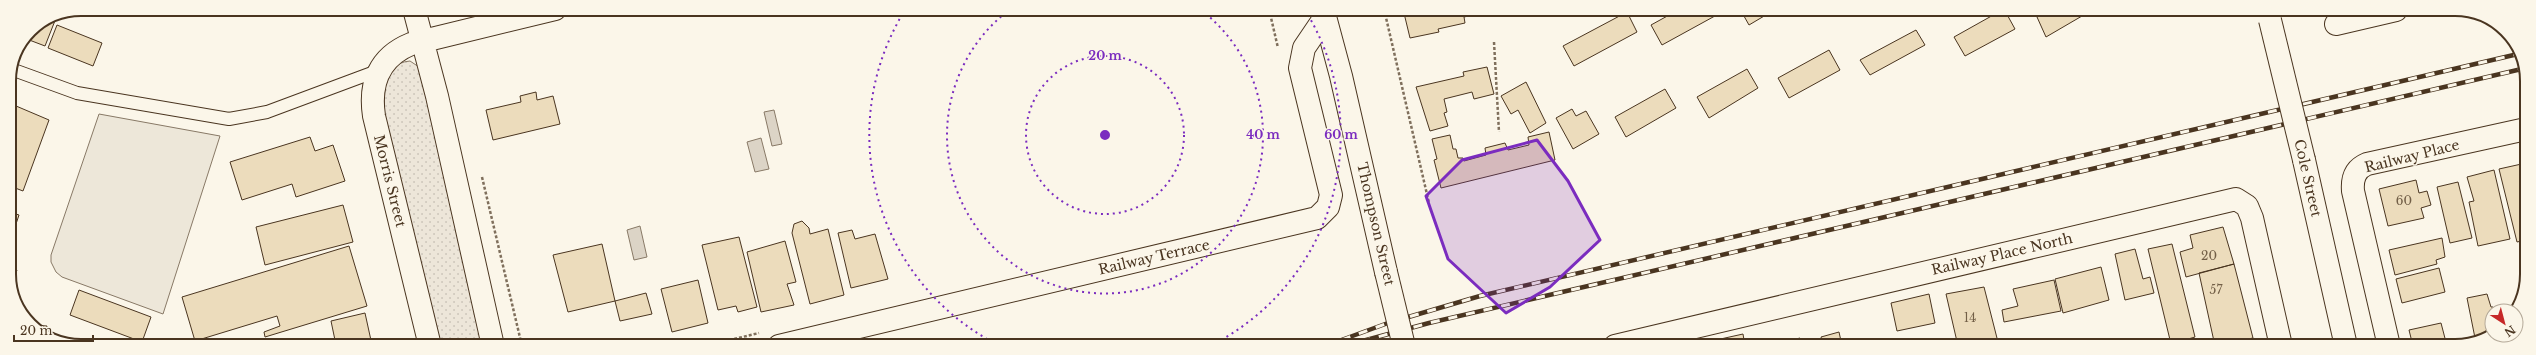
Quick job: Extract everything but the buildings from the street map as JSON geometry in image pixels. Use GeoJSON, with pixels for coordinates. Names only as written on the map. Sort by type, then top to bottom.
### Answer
{"type":"FeatureCollection","features":[{"type":"Feature","properties":{"kind":"street"},"geometry":{"type":"LineString","coordinates":[[416,16],[491,339]]}},
{"type":"Feature","properties":{"kind":"street","name":"Morris Street"},"geometry":{"type":"LineString","coordinates":[[428,339],[374,116],[372,96],[378,71],[382,63],[398,50],[423,41],[526,16]]}},
{"type":"Feature","properties":{"kind":"street","name":"Railway Terrace"},"geometry":{"type":"LineString","coordinates":[[773,338],[1317,218],[1328,207],[1331,195],[1300,68],[1304,48],[1322,16]]}},
{"type":"Feature","properties":{"kind":"street","name":"Thompson Street"},"geometry":{"type":"LineString","coordinates":[[1325,16],[1341,76],[1402,339]]}},
{"type":"Feature","properties":{"kind":"street","name":"Cole Street"},"geometry":{"type":"LineString","coordinates":[[2269,16],[2304,160],[2344,339]]}},
{"type":"Feature","properties":{"kind":"street"},"geometry":{"type":"LineString","coordinates":[[2336,24],[2370,16]]}},
{"type":"Feature","properties":{"kind":"street","name":"Railway Place"},"geometry":{"type":"LineString","coordinates":[[2387,339],[2353,191],[2353,180],[2357,171],[2372,163],[2520,129]]}},
{"type":"Feature","properties":{"kind":"street","name":"Railway Place North"},"geometry":{"type":"LineString","coordinates":[[1645,339],[2236,199],[2247,206],[2252,218],[2279,339]]}},
{"type":"Feature","properties":{"kind":"lane"},"geometry":{"type":"LineString","coordinates":[[17,71],[77,93],[229,119],[267,112],[378,71]]}},
{"type":"Feature","properties":{"kind":"path"},"geometry":{"type":"LineString","coordinates":[[1271,16],[1280,54]]}},
{"type":"Feature","properties":{"kind":"path"},"geometry":{"type":"LineString","coordinates":[[1386,16],[1429,202]]}},
{"type":"Feature","properties":{"kind":"path"},"geometry":{"type":"LineString","coordinates":[[1494,42],[1499,132]]}},
{"type":"Feature","properties":{"kind":"highlighted area"},"geometry":{"type":"Polygon","coordinates":[[[1537,140],[1568,181],[1600,240],[1550,287],[1506,313],[1448,259],[1426,196],[1462,160],[1537,140]]]}},
{"type":"Feature","properties":{"kind":"shaded area"},"geometry":{"type":"Polygon","coordinates":[[[410,61],[419,67],[480,339],[438,339],[385,123],[384,105],[386,85],[393,69],[400,63],[410,61]]]}},
{"type":"Feature","properties":{"kind":"shaded area"},"geometry":{"type":"Polygon","coordinates":[[[774,110],[782,144],[772,146],[764,112],[774,110]]]}},
{"type":"Feature","properties":{"kind":"shaded area"},"geometry":{"type":"Polygon","coordinates":[[[99,114],[220,136],[163,314],[62,277],[56,272],[51,262],[51,255],[99,114]]]}},
{"type":"Feature","properties":{"kind":"shaded area"},"geometry":{"type":"Polygon","coordinates":[[[761,138],[769,169],[755,172],[747,142],[761,138]]]}},
{"type":"Feature","properties":{"kind":"shaded area"},"geometry":{"type":"Polygon","coordinates":[[[640,226],[647,257],[634,260],[627,230],[640,226]]]}},
{"type":"Feature","properties":{"kind":"railway"},"geometry":{"type":"LineString","coordinates":[[1344,339],[1388,323],[1480,296],[2514,55]]}},
{"type":"Feature","properties":{"kind":"railway"},"geometry":{"type":"LineString","coordinates":[[1370,339],[1429,323],[2519,70]]}}]}
